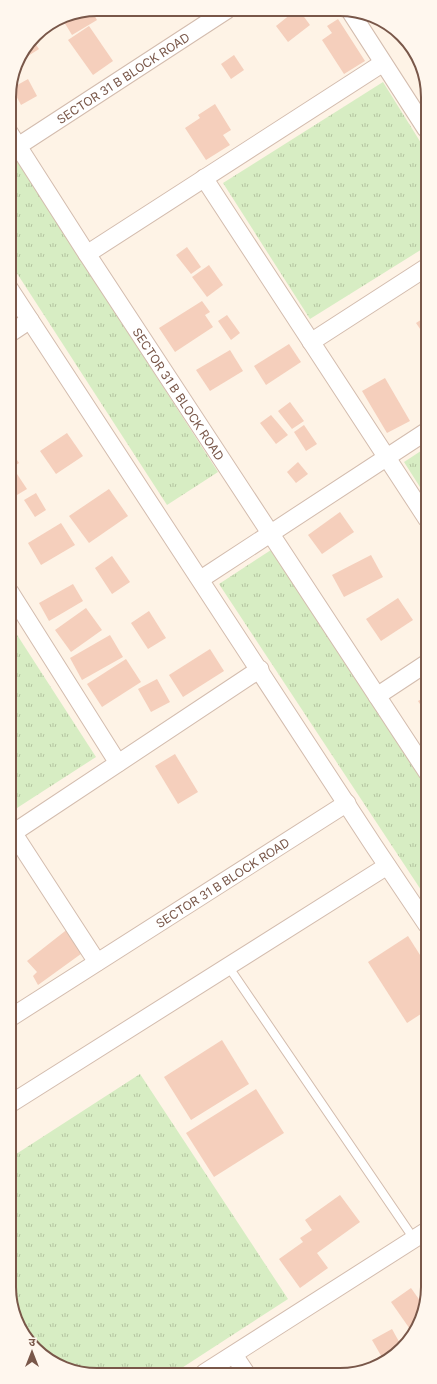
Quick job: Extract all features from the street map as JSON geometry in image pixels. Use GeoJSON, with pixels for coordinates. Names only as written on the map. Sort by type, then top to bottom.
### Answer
{"type":"FeatureCollection","features":[{"type":"Feature","properties":{"kind":"street","name":"SECTOR 31 B BLOCK ROAD"},"geometry":{"type":"LineString","coordinates":[[16,141],[217,16]]}},
{"type":"Feature","properties":{"kind":"street"},"geometry":{"type":"LineString","coordinates":[[354,18],[421,121]]}},
{"type":"Feature","properties":{"kind":"street"},"geometry":{"type":"LineString","coordinates":[[87,254],[384,63]]}},
{"type":"Feature","properties":{"kind":"street","name":"SECTOR 31 B BLOCK ROAD"},"geometry":{"type":"LineString","coordinates":[[16,149],[87,254],[421,763]]}},
{"type":"Feature","properties":{"kind":"street"},"geometry":{"type":"LineString","coordinates":[[204,178],[421,510]]}},
{"type":"Feature","properties":{"kind":"street"},"geometry":{"type":"LineString","coordinates":[[311,342],[421,271]]}},
{"type":"Feature","properties":{"kind":"street"},"geometry":{"type":"LineString","coordinates":[[16,299],[421,916]]}},
{"type":"Feature","properties":{"kind":"street"},"geometry":{"type":"LineString","coordinates":[[16,330],[30,320]]}},
{"type":"Feature","properties":{"kind":"street"},"geometry":{"type":"LineString","coordinates":[[200,579],[421,435]]}},
{"type":"Feature","properties":{"kind":"street"},"geometry":{"type":"LineString","coordinates":[[16,602],[118,763]]}},
{"type":"Feature","properties":{"kind":"street"},"geometry":{"type":"LineString","coordinates":[[377,696],[421,667]]}},
{"type":"Feature","properties":{"kind":"street"},"geometry":{"type":"LineString","coordinates":[[16,827],[260,670]]}},
{"type":"Feature","properties":{"kind":"street","name":"SECTOR 31 B BLOCK ROAD"},"geometry":{"type":"LineString","coordinates":[[16,1014],[347,803]]}},
{"type":"Feature","properties":{"kind":"street"},"geometry":{"type":"LineString","coordinates":[[16,836],[97,962]]}},
{"type":"Feature","properties":{"kind":"street"},"geometry":{"type":"LineString","coordinates":[[16,1100],[387,866]]}},
{"type":"Feature","properties":{"kind":"street"},"geometry":{"type":"LineString","coordinates":[[212,1368],[421,1234]]}},
{"type":"Feature","properties":{"kind":"street"},"geometry":{"type":"LineString","coordinates":[[234,1355],[243,1368]]}},
{"type":"Feature","properties":{"kind":"lane"},"geometry":{"type":"LineString","coordinates":[[228,966],[421,1234]]}},
{"type":"Feature","properties":{"kind":"green space"},"geometry":{"type":"Polygon","coordinates":[[[383,82],[421,143],[421,250],[310,319],[223,183],[383,82]]]}},
{"type":"Feature","properties":{"kind":"green space"},"geometry":{"type":"Polygon","coordinates":[[[16,159],[218,472],[167,505],[16,272],[16,159]]]}},
{"type":"Feature","properties":{"kind":"green space"},"geometry":{"type":"Polygon","coordinates":[[[421,451],[421,489],[404,462],[421,451]]]}},
{"type":"Feature","properties":{"kind":"green space"},"geometry":{"type":"Polygon","coordinates":[[[271,550],[421,778],[421,890],[219,584],[271,550]]]}},
{"type":"Feature","properties":{"kind":"green space"},"geometry":{"type":"Polygon","coordinates":[[[16,633],[96,757],[17,808],[16,806],[16,633]]]}},
{"type":"Feature","properties":{"kind":"green space"},"geometry":{"type":"Polygon","coordinates":[[[140,1074],[288,1299],[182,1368],[97,1368],[71,1364],[52,1354],[52,1332],[30,1332],[22,1318],[16,1287],[16,1154],[140,1074]]]}},
{"type":"Feature","properties":{"kind":"building"},"geometry":{"type":"Polygon","coordinates":[[[95,16],[97,20],[72,35],[65,23],[71,20],[95,16]]]}},
{"type":"Feature","properties":{"kind":"building"},"geometry":{"type":"Polygon","coordinates":[[[288,16],[303,16],[310,25],[288,42],[276,26],[288,16]]]}},
{"type":"Feature","properties":{"kind":"building"},"geometry":{"type":"Polygon","coordinates":[[[338,19],[365,61],[344,74],[322,40],[332,33],[327,26],[338,19]]]}},
{"type":"Feature","properties":{"kind":"building"},"geometry":{"type":"Polygon","coordinates":[[[89,26],[113,61],[93,75],[68,40],[89,26]]]}},
{"type":"Feature","properties":{"kind":"building"},"geometry":{"type":"Polygon","coordinates":[[[36,44],[39,49],[26,57],[36,44]]]}},
{"type":"Feature","properties":{"kind":"building"},"geometry":{"type":"Polygon","coordinates":[[[234,55],[244,70],[231,79],[221,64],[234,55]]]}},
{"type":"Feature","properties":{"kind":"building"},"geometry":{"type":"Polygon","coordinates":[[[28,79],[37,96],[21,105],[16,96],[17,85],[28,79]]]}},
{"type":"Feature","properties":{"kind":"building"},"geometry":{"type":"Polygon","coordinates":[[[215,104],[231,130],[223,135],[230,145],[206,160],[185,128],[200,118],[198,115],[215,104]]]}},
{"type":"Feature","properties":{"kind":"building"},"geometry":{"type":"Polygon","coordinates":[[[187,247],[201,267],[191,274],[176,255],[187,247]]]}},
{"type":"Feature","properties":{"kind":"building"},"geometry":{"type":"Polygon","coordinates":[[[209,265],[223,285],[207,297],[192,277],[209,265]]]}},
{"type":"Feature","properties":{"kind":"building"},"geometry":{"type":"Polygon","coordinates":[[[202,301],[210,312],[205,315],[213,327],[175,352],[159,328],[202,301]]]}},
{"type":"Feature","properties":{"kind":"building"},"geometry":{"type":"Polygon","coordinates":[[[227,315],[240,333],[231,340],[218,321],[227,315]]]}},
{"type":"Feature","properties":{"kind":"building"},"geometry":{"type":"Polygon","coordinates":[[[421,320],[421,330],[416,323],[421,320]]]}},
{"type":"Feature","properties":{"kind":"building"},"geometry":{"type":"Polygon","coordinates":[[[289,344],[301,362],[266,385],[254,366],[289,344]]]}},
{"type":"Feature","properties":{"kind":"building"},"geometry":{"type":"Polygon","coordinates":[[[230,350],[243,371],[210,391],[196,370],[230,350]]]}},
{"type":"Feature","properties":{"kind":"building"},"geometry":{"type":"Polygon","coordinates":[[[385,378],[410,421],[387,433],[362,391],[385,378]]]}},
{"type":"Feature","properties":{"kind":"building"},"geometry":{"type":"Polygon","coordinates":[[[290,402],[304,421],[292,429],[278,411],[290,402]]]}},
{"type":"Feature","properties":{"kind":"building"},"geometry":{"type":"Polygon","coordinates":[[[271,415],[288,435],[276,444],[260,423],[271,415]]]}},
{"type":"Feature","properties":{"kind":"building"},"geometry":{"type":"Polygon","coordinates":[[[304,425],[317,444],[306,451],[294,432],[304,425]]]}},
{"type":"Feature","properties":{"kind":"building"},"geometry":{"type":"Polygon","coordinates":[[[67,433],[83,456],[56,474],[40,451],[67,433]]]}},
{"type":"Feature","properties":{"kind":"building"},"geometry":{"type":"Polygon","coordinates":[[[16,458],[19,463],[16,465],[16,458]]]}},
{"type":"Feature","properties":{"kind":"building"},"geometry":{"type":"Polygon","coordinates":[[[298,462],[308,474],[296,483],[287,472],[298,462]]]}},
{"type":"Feature","properties":{"kind":"building"},"geometry":{"type":"Polygon","coordinates":[[[16,472],[27,489],[17,495],[16,493],[16,472]]]}},
{"type":"Feature","properties":{"kind":"building"},"geometry":{"type":"Polygon","coordinates":[[[109,489],[128,516],[89,543],[69,516],[109,489]]]}},
{"type":"Feature","properties":{"kind":"building"},"geometry":{"type":"Polygon","coordinates":[[[36,493],[46,510],[35,517],[24,500],[36,493]]]}},
{"type":"Feature","properties":{"kind":"building"},"geometry":{"type":"Polygon","coordinates":[[[340,512],[354,532],[322,554],[308,535],[340,512]]]}},
{"type":"Feature","properties":{"kind":"building"},"geometry":{"type":"Polygon","coordinates":[[[61,523],[75,545],[41,565],[28,543],[61,523]]]}},
{"type":"Feature","properties":{"kind":"building"},"geometry":{"type":"Polygon","coordinates":[[[371,555],[383,577],[344,597],[332,575],[371,555]]]}},
{"type":"Feature","properties":{"kind":"building"},"geometry":{"type":"Polygon","coordinates":[[[112,556],[130,582],[112,594],[95,568],[112,556]]]}},
{"type":"Feature","properties":{"kind":"building"},"geometry":{"type":"Polygon","coordinates":[[[73,584],[83,601],[49,621],[39,603],[73,584]]]}},
{"type":"Feature","properties":{"kind":"building"},"geometry":{"type":"Polygon","coordinates":[[[398,598],[413,620],[381,641],[366,619],[398,598]]]}},
{"type":"Feature","properties":{"kind":"building"},"geometry":{"type":"Polygon","coordinates":[[[86,608],[102,630],[71,652],[55,630],[86,608]]]}},
{"type":"Feature","properties":{"kind":"building"},"geometry":{"type":"Polygon","coordinates":[[[149,611],[166,638],[148,649],[131,623],[149,611]]]}},
{"type":"Feature","properties":{"kind":"building"},"geometry":{"type":"Polygon","coordinates":[[[110,635],[123,657],[82,680],[70,658],[110,635]]]}},
{"type":"Feature","properties":{"kind":"building"},"geometry":{"type":"Polygon","coordinates":[[[210,649],[224,671],[183,697],[169,675],[210,649]]]}},
{"type":"Feature","properties":{"kind":"building"},"geometry":{"type":"Polygon","coordinates":[[[126,659],[141,682],[102,707],[87,684],[126,659]]]}},
{"type":"Feature","properties":{"kind":"building"},"geometry":{"type":"Polygon","coordinates":[[[157,679],[170,702],[151,712],[138,689],[157,679]]]}},
{"type":"Feature","properties":{"kind":"building"},"geometry":{"type":"Polygon","coordinates":[[[175,754],[198,792],[178,804],[155,766],[175,754]]]}},
{"type":"Feature","properties":{"kind":"building"},"geometry":{"type":"Polygon","coordinates":[[[69,928],[85,951],[38,985],[33,976],[37,972],[27,961],[69,928]]]}},
{"type":"Feature","properties":{"kind":"building"},"geometry":{"type":"Polygon","coordinates":[[[408,936],[421,957],[421,1014],[407,1023],[368,962],[408,936]]]}},
{"type":"Feature","properties":{"kind":"building"},"geometry":{"type":"Polygon","coordinates":[[[222,1040],[249,1084],[191,1120],[164,1077],[222,1040]]]}},
{"type":"Feature","properties":{"kind":"building"},"geometry":{"type":"Polygon","coordinates":[[[256,1089],[284,1133],[214,1177],[186,1133],[256,1089]]]}},
{"type":"Feature","properties":{"kind":"building"},"geometry":{"type":"Polygon","coordinates":[[[340,1195],[360,1222],[317,1253],[328,1268],[300,1288],[279,1259],[303,1242],[300,1238],[312,1230],[305,1220],[340,1195]]]}},
{"type":"Feature","properties":{"kind":"building"},"geometry":{"type":"Polygon","coordinates":[[[411,1288],[420,1300],[417,1313],[410,1329],[391,1302],[411,1288]]]}},
{"type":"Feature","properties":{"kind":"building"},"geometry":{"type":"Polygon","coordinates":[[[392,1329],[399,1342],[381,1356],[372,1340],[392,1329]]]}}]}
